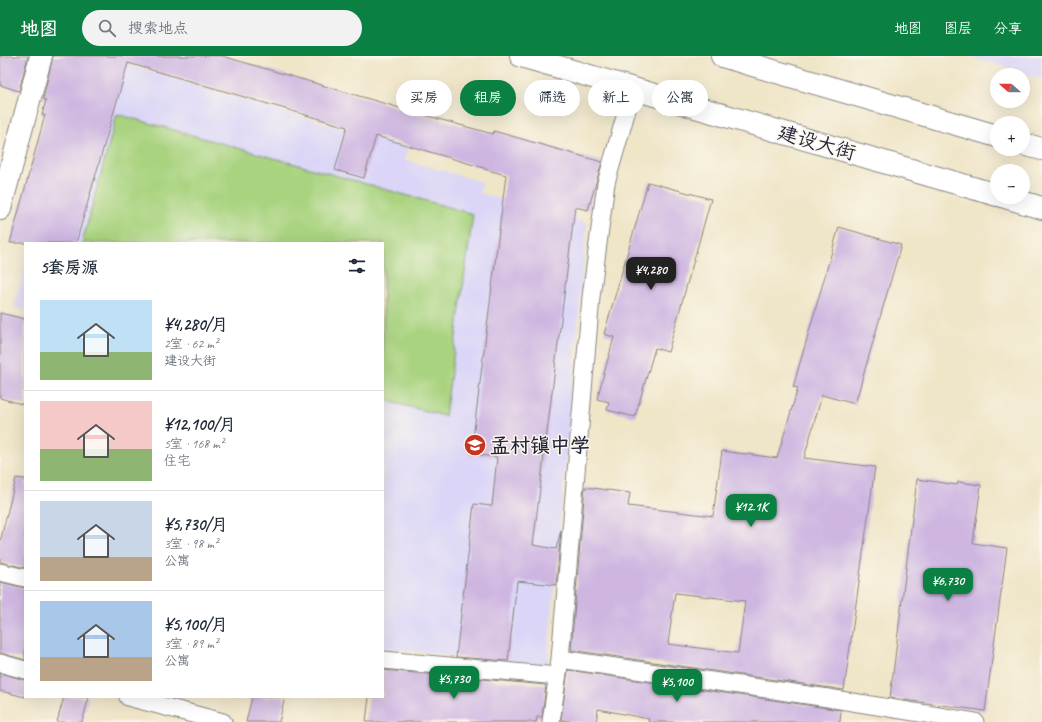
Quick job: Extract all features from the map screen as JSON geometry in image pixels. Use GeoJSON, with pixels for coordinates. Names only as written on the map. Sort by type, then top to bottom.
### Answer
{"type":"FeatureCollection","features":[{"type":"Feature","properties":{"kind":"main road"},"geometry":{"type":"LineString","coordinates":[[0,209],[41,56]]}},
{"type":"Feature","properties":{"kind":"main road","name":"建设大街"},"geometry":{"type":"LineString","coordinates":[[521,56],[602,80]]}},
{"type":"Feature","properties":{"kind":"main road"},"geometry":{"type":"LineString","coordinates":[[722,56],[990,134]]}},
{"type":"Feature","properties":{"kind":"main road","name":"建设大街"},"geometry":{"type":"LineString","coordinates":[[644,92],[990,193]]}},
{"type":"Feature","properties":{"kind":"main road"},"geometry":{"type":"LineString","coordinates":[[1030,146],[1042,149]]}},
{"type":"Feature","properties":{"kind":"main road"},"geometry":{"type":"LineString","coordinates":[[1029,204],[1042,208]]}},
{"type":"Feature","properties":{"kind":"lane"},"geometry":{"type":"LineString","coordinates":[[551,722],[559,668],[591,297],[606,184],[625,116]]}},
{"type":"Feature","properties":{"kind":"lane"},"geometry":{"type":"LineString","coordinates":[[0,572],[24,578]]}},
{"type":"Feature","properties":{"kind":"lane"},"geometry":{"type":"LineString","coordinates":[[384,660],[559,668],[820,697],[975,722]]}},
{"type":"Feature","properties":{"kind":"lane"},"geometry":{"type":"LineString","coordinates":[[0,663],[24,670]]}},
{"type":"Feature","properties":{"kind":"lane"},"geometry":{"type":"LineString","coordinates":[[132,698],[222,722]]}},
{"type":"Feature","properties":{"kind":"shaded area"},"geometry":{"type":"Polygon","coordinates":[[[968,56],[1042,56],[1042,79],[1030,75],[1030,68],[1007,68],[968,56]]]}},
{"type":"Feature","properties":{"kind":"shaded area","name":"孟村镇中学"},"geometry":{"type":"Polygon","coordinates":[[[81,64],[124,77],[128,65],[408,148],[405,160],[482,182],[479,193],[587,223],[547,668],[384,647],[384,242],[31,242],[81,64]]]}},
{"type":"Feature","properties":{"kind":"shaded area"},"geometry":{"type":"Polygon","coordinates":[[[24,270],[24,310],[14,307],[24,270]]]}},
{"type":"Feature","properties":{"kind":"green space"},"geometry":{"type":"Polygon","coordinates":[[[117,114],[473,214],[445,416],[384,400],[384,242],[82,242],[117,114]]]}},
{"type":"Feature","properties":{"kind":"building"},"geometry":{"type":"Polygon","coordinates":[[[0,56],[28,56],[19,91],[0,85],[0,56]]]}},
{"type":"Feature","properties":{"kind":"building"},"geometry":{"type":"Polygon","coordinates":[[[53,56],[222,56],[396,107],[396,116],[428,116],[493,134],[494,131],[602,162],[588,210],[575,207],[533,545],[556,549],[561,530],[556,585],[517,581],[508,661],[456,657],[474,504],[492,506],[497,457],[471,454],[506,175],[376,136],[364,178],[335,170],[347,127],[128,63],[76,242],[10,243],[45,115],[42,115],[46,100],[43,99],[53,56]]]}},
{"type":"Feature","properties":{"kind":"building"},"geometry":{"type":"Polygon","coordinates":[[[648,182],[711,199],[668,352],[655,348],[635,417],[607,410],[609,402],[597,399],[614,337],[604,334],[648,182]]]}},
{"type":"Feature","properties":{"kind":"building"},"geometry":{"type":"Polygon","coordinates":[[[839,227],[901,245],[855,404],[822,395],[804,458],[875,467],[844,690],[571,650],[585,487],[630,493],[628,506],[713,516],[722,451],[777,458],[798,388],[793,387],[839,227]],[[675,593],[668,644],[738,653],[745,601],[675,593]]]}},
{"type":"Feature","properties":{"kind":"building"},"geometry":{"type":"Polygon","coordinates":[[[0,313],[24,319],[24,405],[0,398],[0,313]]]}},
{"type":"Feature","properties":{"kind":"building"},"geometry":{"type":"Polygon","coordinates":[[[16,478],[24,479],[24,568],[0,562],[0,542],[16,478]]]}},
{"type":"Feature","properties":{"kind":"building"},"geometry":{"type":"Polygon","coordinates":[[[917,479],[957,485],[958,482],[981,485],[973,543],[1007,548],[985,711],[890,698],[917,479]]]}},
{"type":"Feature","properties":{"kind":"building"},"geometry":{"type":"Polygon","coordinates":[[[0,582],[24,588],[24,660],[0,653],[0,582]]]}},
{"type":"Feature","properties":{"kind":"building"},"geometry":{"type":"Polygon","coordinates":[[[384,670],[546,685],[542,717],[537,717],[536,722],[366,722],[369,698],[384,698],[384,670]]]}},
{"type":"Feature","properties":{"kind":"building"},"geometry":{"type":"Polygon","coordinates":[[[568,670],[841,710],[840,722],[648,722],[649,719],[598,709],[596,722],[561,720],[568,670]]]}},
{"type":"Feature","properties":{"kind":"building"},"geometry":{"type":"Polygon","coordinates":[[[0,673],[24,680],[24,697],[0,691],[0,673]]]}},
{"type":"Feature","properties":{"kind":"building"},"geometry":{"type":"Polygon","coordinates":[[[64,698],[89,698],[82,722],[57,722],[64,698]]]}},
{"type":"Feature","properties":{"kind":"building"},"geometry":{"type":"Polygon","coordinates":[[[252,698],[285,698],[279,722],[246,722],[252,698]]]}},
{"type":"Feature","properties":{"kind":"place","name":"孟村镇中学"},"geometry":{"type":"Point","coordinates":[475,445]}}]}
